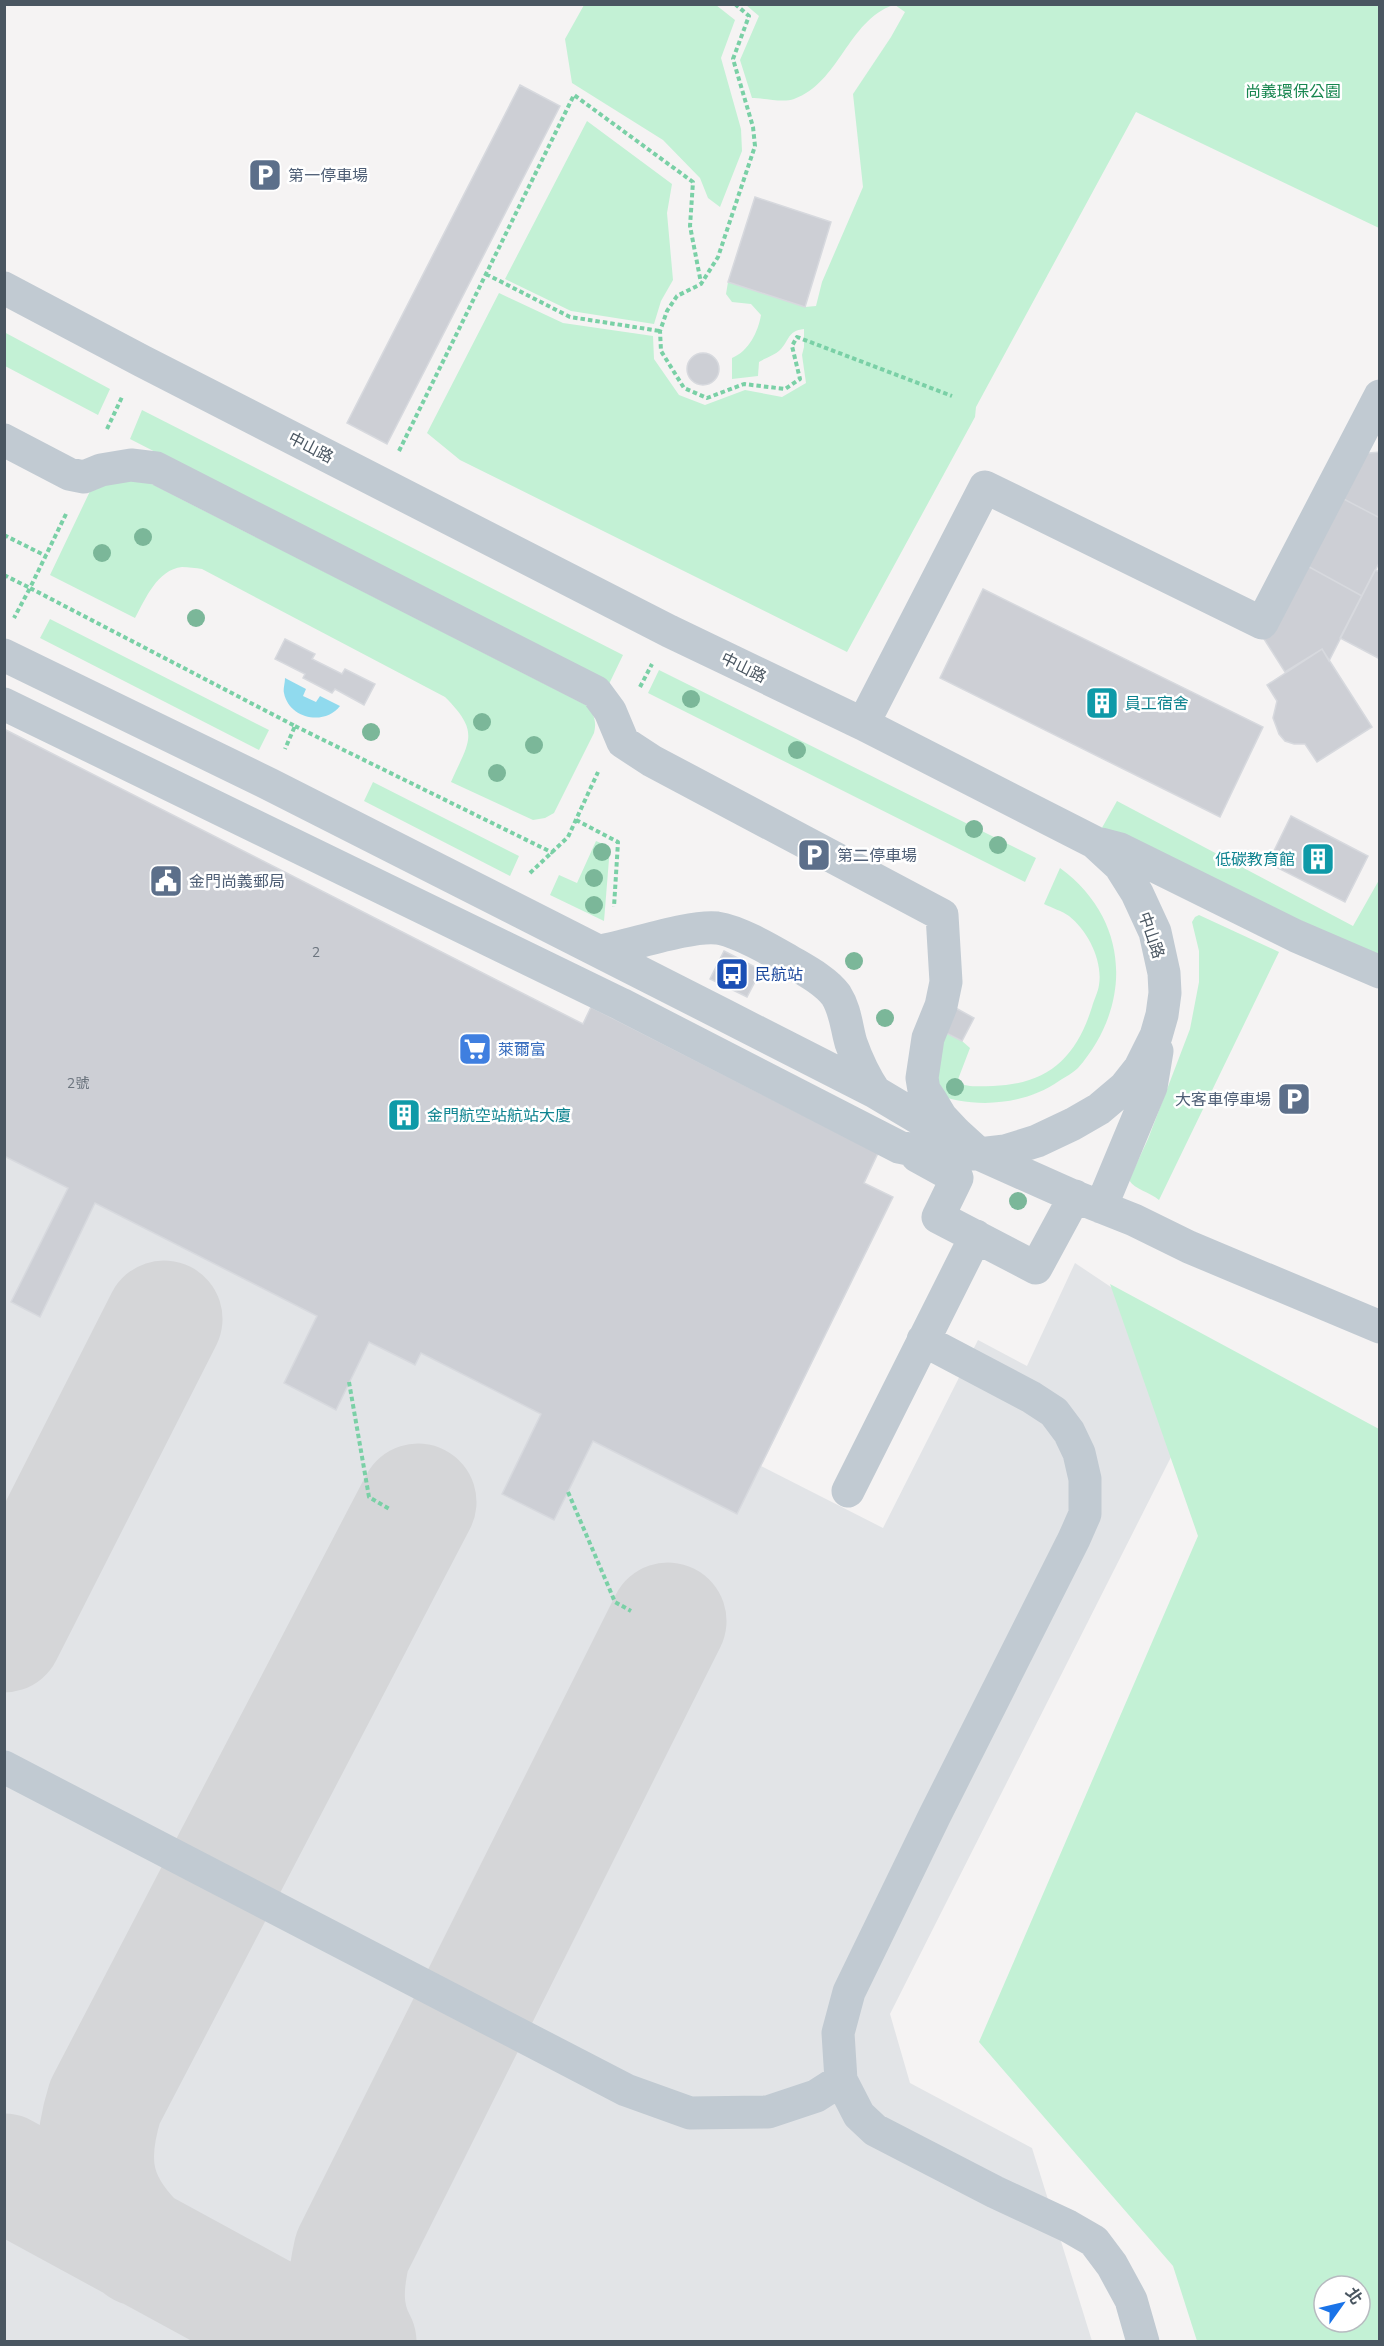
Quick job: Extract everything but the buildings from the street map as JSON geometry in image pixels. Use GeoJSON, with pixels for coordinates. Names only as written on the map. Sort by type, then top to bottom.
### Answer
{"type":"FeatureCollection","features":[{"type":"Feature","properties":{"kind":"street","name":"中山路"},"geometry":{"type":"LineString","coordinates":[[4,288],[684,638],[863,724],[1094,842],[1120,866],[1137,893],[1155,932],[1164,973],[1165,993],[1162,1015],[1156,1036],[1140,1068],[1125,1087],[1099,1109],[1073,1124],[1037,1141],[979,1154],[933,1153],[899,1147],[621,1004],[4,704]]}},
{"type":"Feature","properties":{"kind":"street"},"geometry":{"type":"LineString","coordinates":[[863,724],[985,487],[1262,623],[1380,396]]}},
{"type":"Feature","properties":{"kind":"street"},"geometry":{"type":"LineString","coordinates":[[4,440],[69,474],[84,477],[101,470],[131,465],[156,468],[596,692],[610,711],[623,741],[652,761],[942,915],[946,982],[941,1006],[928,1038],[922,1078],[924,1090],[941,1118],[979,1154]]}},
{"type":"Feature","properties":{"kind":"street"},"geometry":{"type":"LineString","coordinates":[[4,655],[269,784],[504,905],[600,951],[874,1092],[979,1154],[1189,1247],[1380,1327]]}},
{"type":"Feature","properties":{"kind":"street"},"geometry":{"type":"LineString","coordinates":[[1094,842],[1120,849],[1296,936],[1380,972]]}},
{"type":"Feature","properties":{"kind":"street"},"geometry":{"type":"LineString","coordinates":[[600,951],[695,930],[717,928],[741,936],[777,954],[810,973],[834,993],[846,1014],[851,1042],[874,1092]]}},
{"type":"Feature","properties":{"kind":"street"},"geometry":{"type":"LineString","coordinates":[[899,1147],[957,1178],[938,1217],[1036,1268],[1088,1201],[1151,1087],[1158,1051],[1156,1036]]}},
{"type":"Feature","properties":{"kind":"street"},"geometry":{"type":"LineString","coordinates":[[848,1491],[976,1236]]}},
{"type":"Feature","properties":{"kind":"street"},"geometry":{"type":"LineString","coordinates":[[923,1340],[1031,1397],[1054,1412],[1069,1432],[1079,1452],[1085,1479],[1085,1514],[849,1992],[838,2033],[842,2080],[859,2115],[875,2130],[1094,2241],[1112,2265],[1131,2300],[1143,2342]]}},
{"type":"Feature","properties":{"kind":"street"},"geometry":{"type":"LineString","coordinates":[[4,1767],[627,2090],[690,2113],[768,2112],[816,2096],[842,2080]]}},
{"type":"Feature","properties":{"kind":"path"},"geometry":{"type":"LineString","coordinates":[[735,4],[749,16],[733,59],[753,127],[755,146],[718,257],[701,284],[677,296],[667,311],[660,331],[661,351],[684,388],[707,398],[744,384],[785,389],[800,379],[792,346],[797,337],[952,396]]}},
{"type":"Feature","properties":{"kind":"path"},"geometry":{"type":"LineString","coordinates":[[383,484],[574,95],[693,183],[690,226],[701,284]]}},
{"type":"Feature","properties":{"kind":"path"},"geometry":{"type":"LineString","coordinates":[[486,274],[570,317],[660,331]]}},
{"type":"Feature","properties":{"kind":"path"},"geometry":{"type":"LineString","coordinates":[[12,622],[122,397]]}},
{"type":"Feature","properties":{"kind":"path"},"geometry":{"type":"LineString","coordinates":[[4,535],[46,556]]}},
{"type":"Feature","properties":{"kind":"path"},"geometry":{"type":"LineString","coordinates":[[4,575],[295,726],[553,853]]}},
{"type":"Feature","properties":{"kind":"path"},"geometry":{"type":"LineString","coordinates":[[269,784],[295,726]]}},
{"type":"Feature","properties":{"kind":"path"},"geometry":{"type":"LineString","coordinates":[[504,905],[521,881],[568,837],[617,731]]}},
{"type":"Feature","properties":{"kind":"path"},"geometry":{"type":"LineString","coordinates":[[576,820],[618,842],[614,908]]}},
{"type":"Feature","properties":{"kind":"path"},"geometry":{"type":"LineString","coordinates":[[349,1382],[369,1497],[391,1510]]}},
{"type":"Feature","properties":{"kind":"path"},"geometry":{"type":"LineString","coordinates":[[568,1492],[615,1602],[631,1611]]}},
{"type":"Feature","properties":{"kind":"shaded area"},"geometry":{"type":"Polygon","coordinates":[[[4,729],[582,1024],[591,1007],[878,1153],[864,1183],[893,1197],[761,1466],[883,1528],[978,1340],[1027,1366],[1075,1263],[1220,1360],[890,2014],[910,2083],[1032,2148],[1092,2341],[5,2341],[4,729]]]}},
{"type":"Feature","properties":{"kind":"green space"},"geometry":{"type":"Polygon","coordinates":[[[584,5],[716,5],[735,20],[721,58],[741,129],[742,151],[720,207],[708,198],[700,178],[663,140],[572,83],[565,39],[584,5]]]}},
{"type":"Feature","properties":{"kind":"green space"},"geometry":{"type":"Polygon","coordinates":[[[746,5],[893,5],[878,13],[865,24],[822,80],[809,91],[794,99],[784,101],[752,98],[740,60],[759,16],[746,5]]]}},
{"type":"Feature","properties":{"kind":"green space","name":"尚義環保公園"},"geometry":{"type":"Polygon","coordinates":[[[895,5],[1379,5],[1379,228],[1136,112],[976,407],[975,417],[847,652],[460,460],[427,433],[499,293],[563,323],[653,336],[654,359],[679,395],[705,405],[745,390],[782,397],[806,383],[802,355],[804,329],[794,332],[778,352],[759,362],[758,376],[732,379],[732,358],[748,346],[758,328],[761,315],[751,304],[732,302],[726,294],[728,282],[805,307],[816,306],[822,282],[863,187],[853,94],[905,12],[895,5]]]}},
{"type":"Feature","properties":{"kind":"green space"},"geometry":{"type":"Polygon","coordinates":[[[587,121],[672,184],[667,213],[673,280],[661,301],[654,324],[571,311],[505,279],[587,121]]]}},
{"type":"Feature","properties":{"kind":"green space"},"geometry":{"type":"Polygon","coordinates":[[[4,332],[110,389],[98,415],[5,366],[4,332]]]}},
{"type":"Feature","properties":{"kind":"green space"},"geometry":{"type":"Polygon","coordinates":[[[142,410],[623,655],[609,684],[130,439],[142,410]]]}},
{"type":"Feature","properties":{"kind":"green space"},"geometry":{"type":"Polygon","coordinates":[[[126,471],[586,705],[594,718],[594,733],[554,813],[545,818],[533,820],[451,782],[467,747],[468,738],[464,720],[445,697],[202,569],[182,567],[166,573],[153,586],[135,618],[50,575],[92,487],[126,471]]]}},
{"type":"Feature","properties":{"kind":"green space"},"geometry":{"type":"Polygon","coordinates":[[[50,619],[269,730],[259,750],[40,638],[50,619]]]}},
{"type":"Feature","properties":{"kind":"green space"},"geometry":{"type":"Polygon","coordinates":[[[659,670],[1036,858],[1025,882],[648,693],[659,670]]]}},
{"type":"Feature","properties":{"kind":"green space"},"geometry":{"type":"Polygon","coordinates":[[[373,782],[519,856],[510,876],[364,801],[373,782]]]}},
{"type":"Feature","properties":{"kind":"green space"},"geometry":{"type":"Polygon","coordinates":[[[1117,801],[1353,926],[1379,880],[1379,972],[1094,842],[1117,801]]]}},
{"type":"Feature","properties":{"kind":"green space"},"geometry":{"type":"Polygon","coordinates":[[[596,841],[610,847],[604,921],[550,895],[559,875],[577,883],[596,841]]]}},
{"type":"Feature","properties":{"kind":"green space"},"geometry":{"type":"Polygon","coordinates":[[[1060,868],[1083,889],[1100,912],[1111,937],[1116,963],[1115,990],[1108,1017],[1096,1043],[1076,1070],[1030,1096],[981,1103],[932,1093],[940,1030],[962,1041],[970,1048],[957,1082],[970,1086],[1012,1084],[1044,1074],[1057,1065],[1078,1041],[1098,990],[1099,966],[1093,947],[1076,922],[1066,914],[1044,904],[1060,868]]]}},
{"type":"Feature","properties":{"kind":"green space"},"geometry":{"type":"Polygon","coordinates":[[[1199,915],[1279,952],[1159,1200],[1129,1180],[1148,1139],[1190,1029],[1199,982],[1199,951],[1192,922],[1199,915]]]}},
{"type":"Feature","properties":{"kind":"green space"},"geometry":{"type":"Polygon","coordinates":[[[1110,1284],[1379,1429],[1379,2341],[1197,2341],[1173,2266],[979,2042],[1198,1536],[1110,1284]]]}},
{"type":"Feature","properties":{"kind":"water"},"geometry":{"type":"Polygon","coordinates":[[[285,678],[306,689],[303,696],[316,702],[320,696],[340,706],[326,716],[317,718],[300,714],[287,702],[284,691],[285,678]]]}},
{"type":"Feature","properties":{"kind":"taxiway"},"geometry":{"type":"LineString","coordinates":[[4,1634],[164,1319]]}},
{"type":"Feature","properties":{"kind":"taxiway"},"geometry":{"type":"LineString","coordinates":[[141,2248],[113,2215],[98,2181],[96,2145],[105,2102],[418,1502]]}},
{"type":"Feature","properties":{"kind":"taxiway"},"geometry":{"type":"LineString","coordinates":[[358,2342],[349,2320],[346,2298],[352,2252],[668,1621]]}},
{"type":"Feature","properties":{"kind":"taxiway"},"geometry":{"type":"LineString","coordinates":[[4,2172],[316,2342]]}},
{"type":"Feature","properties":{"kind":"place","name":"第一停車場"},"geometry":{"type":"Point","coordinates":[265,175]}},
{"type":"Feature","properties":{"kind":"place","name":"員工宿舍"},"geometry":{"type":"Point","coordinates":[1102,703]}},
{"type":"Feature","properties":{"kind":"place","name":"第二停車場"},"geometry":{"type":"Point","coordinates":[814,855]}},
{"type":"Feature","properties":{"kind":"place","name":"低碳教育館"},"geometry":{"type":"Point","coordinates":[1318,859]}},
{"type":"Feature","properties":{"kind":"place","name":"金門尚義郵局"},"geometry":{"type":"Point","coordinates":[166,881]}},
{"type":"Feature","properties":{"kind":"place","name":"民航站"},"geometry":{"type":"Point","coordinates":[732,974]}},
{"type":"Feature","properties":{"kind":"place","name":"萊爾富"},"geometry":{"type":"Point","coordinates":[475,1049]}},
{"type":"Feature","properties":{"kind":"place","name":"大客車停車場"},"geometry":{"type":"Point","coordinates":[1294,1099]}},
{"type":"Feature","properties":{"kind":"place","name":"金門航空站航站大廈"},"geometry":{"type":"Point","coordinates":[404,1115]}}]}
